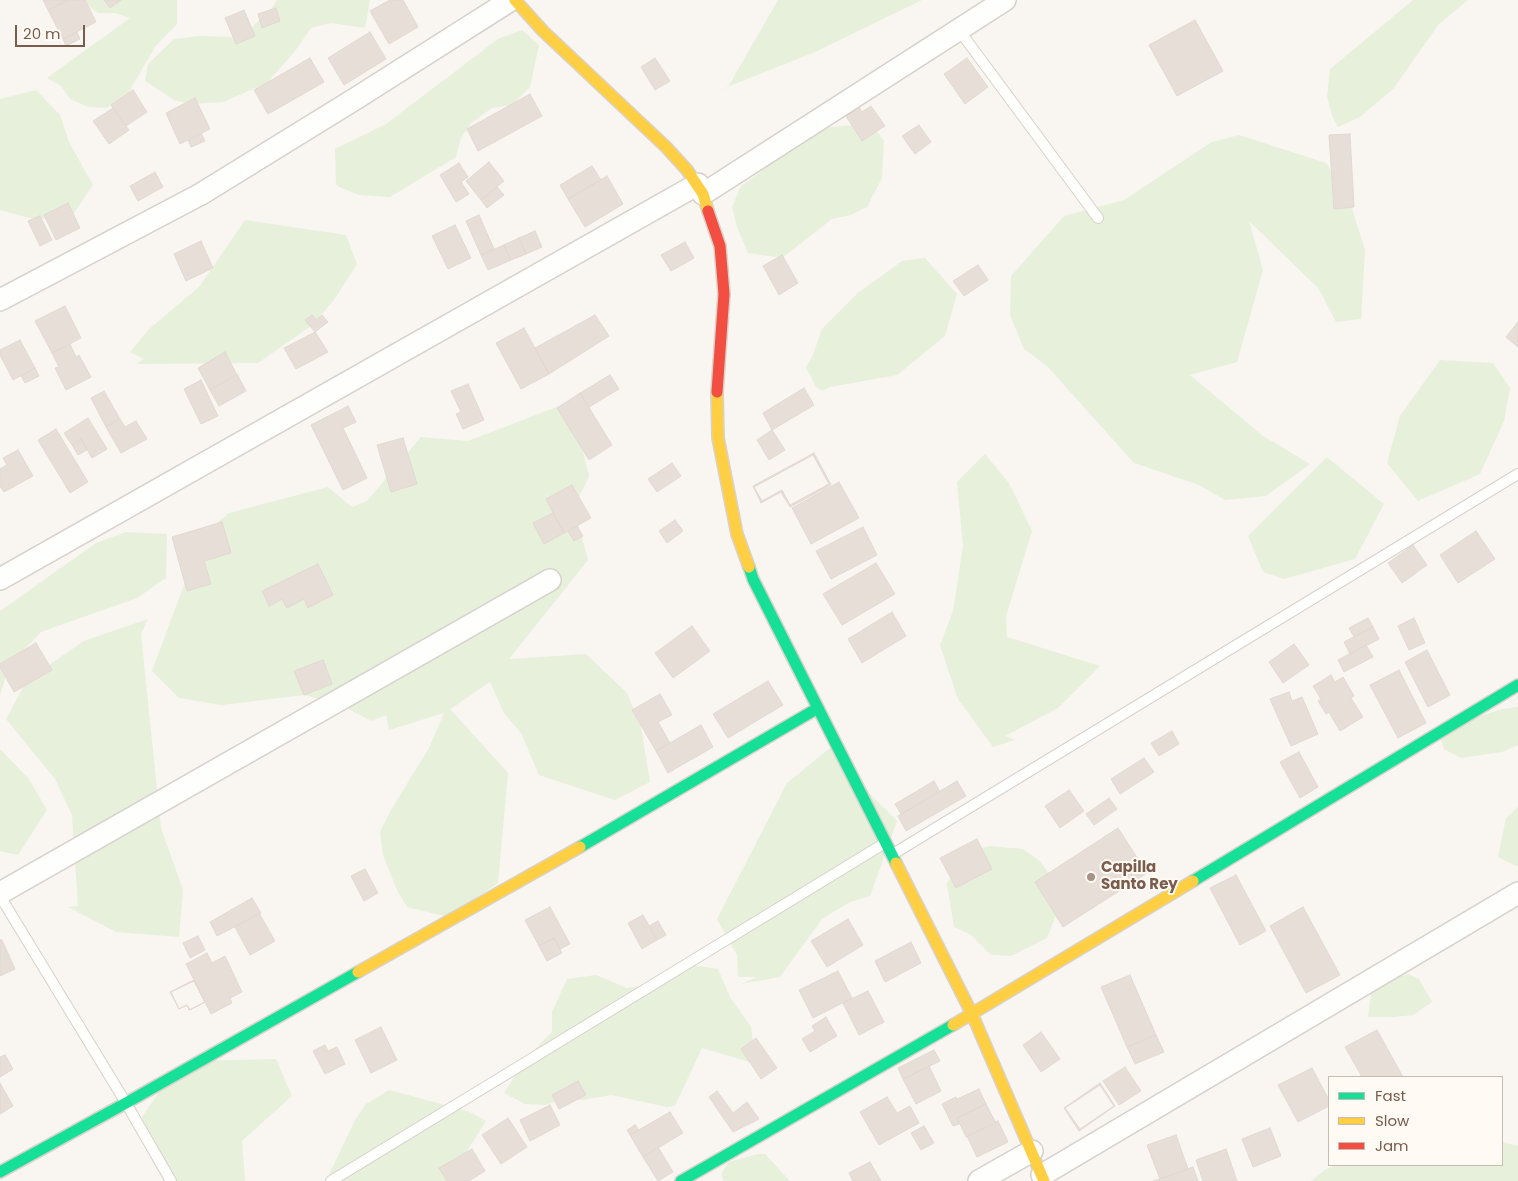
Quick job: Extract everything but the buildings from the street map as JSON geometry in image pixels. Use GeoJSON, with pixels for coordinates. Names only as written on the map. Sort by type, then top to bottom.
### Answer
{"type":"FeatureCollection","features":[{"type":"Feature","properties":{"kind":"street"},"geometry":{"type":"LineString","coordinates":[[0,300],[201,194],[511,0]]}},
{"type":"Feature","properties":{"kind":"street"},"geometry":{"type":"LineString","coordinates":[[515,0],[543,31],[666,147],[701,189],[720,246],[724,294],[717,392],[718,438],[735,525],[753,579],[972,1014],[1043,1178],[1518,894]]}},
{"type":"Feature","properties":{"kind":"street"},"geometry":{"type":"LineString","coordinates":[[0,580],[701,189],[1005,0]]}},
{"type":"Feature","properties":{"kind":"street"},"geometry":{"type":"LineString","coordinates":[[0,894],[550,580]]}},
{"type":"Feature","properties":{"kind":"street"},"geometry":{"type":"LineString","coordinates":[[681,1181],[972,1014],[1518,685]]}},
{"type":"Feature","properties":{"kind":"street"},"geometry":{"type":"LineString","coordinates":[[0,1172],[628,820],[818,708]]}},
{"type":"Feature","properties":{"kind":"street"},"geometry":{"type":"LineString","coordinates":[[979,1181],[1032,1151]]}},
{"type":"Feature","properties":{"kind":"lane"},"geometry":{"type":"LineString","coordinates":[[959,30],[1098,218]]}},
{"type":"Feature","properties":{"kind":"lane"},"geometry":{"type":"LineString","coordinates":[[893,854],[1518,474]]}},
{"type":"Feature","properties":{"kind":"lane"},"geometry":{"type":"LineString","coordinates":[[331,1181],[887,842]]}},
{"type":"Feature","properties":{"kind":"lane"},"geometry":{"type":"LineString","coordinates":[[0,894],[171,1181]]}},
{"type":"Feature","properties":{"kind":"green space"},"geometry":{"type":"Polygon","coordinates":[[[85,0],[177,0],[177,24],[155,47],[126,97],[106,108],[88,107],[70,99],[61,86],[47,78],[130,18],[115,13],[98,13],[85,0]]]}},
{"type":"Feature","properties":{"kind":"green space"},"geometry":{"type":"Polygon","coordinates":[[[277,0],[370,0],[365,28],[331,23],[311,28],[295,51],[267,83],[223,102],[189,104],[174,100],[145,81],[148,64],[174,39],[199,36],[235,37],[248,31],[271,9],[277,0]]]}},
{"type":"Feature","properties":{"kind":"green space"},"geometry":{"type":"Polygon","coordinates":[[[778,0],[922,0],[815,52],[728,87],[778,0]]]}},
{"type":"Feature","properties":{"kind":"green space"},"geometry":{"type":"Polygon","coordinates":[[[1413,0],[1468,0],[1439,24],[1393,89],[1360,117],[1338,127],[1332,116],[1327,96],[1330,69],[1413,0]]]}},
{"type":"Feature","properties":{"kind":"green space"},"geometry":{"type":"Polygon","coordinates":[[[522,30],[539,45],[530,87],[512,105],[492,108],[471,123],[461,138],[456,157],[390,197],[359,195],[336,184],[335,149],[386,124],[498,39],[522,30]]]}},
{"type":"Feature","properties":{"kind":"green space"},"geometry":{"type":"Polygon","coordinates":[[[36,90],[60,115],[69,142],[93,185],[74,213],[50,219],[30,218],[0,210],[0,99],[36,90]]]}},
{"type":"Feature","properties":{"kind":"green space"},"geometry":{"type":"Polygon","coordinates":[[[871,124],[884,141],[882,178],[867,207],[851,215],[832,219],[782,258],[748,253],[737,227],[732,207],[741,186],[762,171],[796,137],[831,127],[871,124]]]}},
{"type":"Feature","properties":{"kind":"green space"},"geometry":{"type":"Polygon","coordinates":[[[1239,135],[1326,163],[1348,196],[1365,250],[1361,319],[1336,322],[1319,289],[1249,221],[1263,270],[1237,362],[1190,375],[1263,436],[1310,464],[1266,496],[1225,500],[1199,485],[1134,463],[1047,366],[1024,349],[1010,315],[1011,276],[1064,216],[1124,200],[1212,142],[1239,135]]]}},
{"type":"Feature","properties":{"kind":"green space"},"geometry":{"type":"Polygon","coordinates":[[[245,220],[346,235],[357,264],[334,300],[311,326],[258,363],[136,364],[144,359],[130,352],[148,330],[199,287],[245,220]]]}},
{"type":"Feature","properties":{"kind":"green space"},"geometry":{"type":"Polygon","coordinates":[[[925,258],[957,294],[945,336],[897,375],[830,387],[822,391],[816,387],[806,367],[813,355],[822,329],[858,293],[902,261],[925,258]]]}},
{"type":"Feature","properties":{"kind":"green space"},"geometry":{"type":"Polygon","coordinates":[[[1440,360],[1493,363],[1510,388],[1504,421],[1480,474],[1418,501],[1387,463],[1400,416],[1440,360]]]}},
{"type":"Feature","properties":{"kind":"green space"},"geometry":{"type":"Polygon","coordinates":[[[559,406],[576,422],[589,476],[574,508],[588,560],[509,659],[586,654],[627,693],[641,727],[650,782],[615,800],[539,775],[521,733],[504,713],[490,682],[449,710],[508,773],[498,883],[448,917],[407,907],[397,890],[383,855],[380,832],[391,810],[429,748],[444,713],[389,730],[386,715],[371,721],[337,703],[304,695],[221,705],[179,698],[152,671],[203,534],[229,513],[328,487],[352,507],[367,501],[421,437],[468,441],[559,406]]]}},
{"type":"Feature","properties":{"kind":"green space"},"geometry":{"type":"Polygon","coordinates":[[[985,454],[1009,483],[1032,531],[1006,616],[1007,637],[1100,666],[1058,708],[1005,736],[1015,740],[993,747],[958,699],[940,645],[953,611],[963,546],[957,482],[985,454]]]}},
{"type":"Feature","properties":{"kind":"green space"},"geometry":{"type":"Polygon","coordinates":[[[1327,457],[1384,504],[1355,559],[1284,579],[1263,572],[1248,536],[1327,457]]]}},
{"type":"Feature","properties":{"kind":"green space"},"geometry":{"type":"Polygon","coordinates":[[[126,532],[167,534],[166,578],[137,598],[41,632],[9,666],[0,695],[0,611],[96,543],[126,532]]]}},
{"type":"Feature","properties":{"kind":"green space"},"geometry":{"type":"Polygon","coordinates":[[[148,619],[141,634],[161,828],[183,890],[179,937],[116,932],[68,907],[78,906],[72,815],[55,779],[6,719],[27,680],[84,641],[148,619]]]}},
{"type":"Feature","properties":{"kind":"green space"},"geometry":{"type":"Polygon","coordinates":[[[1518,707],[1518,745],[1502,752],[1461,758],[1444,749],[1438,730],[1502,709],[1518,707]]]}},
{"type":"Feature","properties":{"kind":"green space"},"geometry":{"type":"Polygon","coordinates":[[[835,744],[870,794],[897,821],[870,896],[850,902],[822,919],[780,977],[741,984],[757,977],[738,977],[737,955],[717,919],[787,783],[835,744]]]}},
{"type":"Feature","properties":{"kind":"green space"},"geometry":{"type":"Polygon","coordinates":[[[0,749],[28,778],[47,810],[18,855],[0,851],[0,749]]]}},
{"type":"Feature","properties":{"kind":"green space"},"geometry":{"type":"Polygon","coordinates":[[[1518,807],[1518,865],[1516,866],[1498,857],[1506,818],[1518,807]]]}},
{"type":"Feature","properties":{"kind":"green space"},"geometry":{"type":"Polygon","coordinates":[[[990,846],[1023,849],[1040,861],[1057,885],[1056,915],[1047,938],[1011,956],[991,955],[970,934],[954,927],[947,884],[965,852],[990,846]]]}},
{"type":"Feature","properties":{"kind":"green space"},"geometry":{"type":"Polygon","coordinates":[[[681,963],[718,969],[730,997],[751,1027],[756,1064],[702,1048],[675,1106],[667,1107],[611,1095],[583,1100],[564,1099],[545,1105],[525,1104],[504,1093],[528,1056],[552,1032],[552,1012],[567,979],[596,975],[627,988],[653,984],[681,963]]]}},
{"type":"Feature","properties":{"kind":"green space"},"geometry":{"type":"Polygon","coordinates":[[[1408,974],[1419,979],[1432,1002],[1413,1015],[1368,1017],[1372,986],[1408,974]]]}},
{"type":"Feature","properties":{"kind":"green space"},"geometry":{"type":"Polygon","coordinates":[[[276,1059],[292,1096],[242,1141],[245,1181],[164,1181],[153,1163],[142,1117],[172,1073],[198,1061],[276,1059]]]}},
{"type":"Feature","properties":{"kind":"green space"},"geometry":{"type":"Polygon","coordinates":[[[389,1090],[468,1111],[486,1121],[446,1181],[326,1181],[355,1120],[366,1104],[389,1090]]]}},
{"type":"Feature","properties":{"kind":"green space"},"geometry":{"type":"Polygon","coordinates":[[[1503,1142],[1518,1146],[1518,1181],[1311,1181],[1326,1169],[1334,1166],[1503,1166],[1503,1142]]]}},
{"type":"Feature","properties":{"kind":"green space"},"geometry":{"type":"Polygon","coordinates":[[[758,1154],[765,1154],[790,1181],[724,1181],[721,1174],[729,1162],[758,1154]]]}},
{"type":"Feature","properties":{"kind":"traffic: fast"},"geometry":{"type":"LineString","coordinates":[[749,567],[753,579],[896,863]]}},
{"type":"Feature","properties":{"kind":"traffic: fast"},"geometry":{"type":"LineString","coordinates":[[1193,881],[1518,685]]}},
{"type":"Feature","properties":{"kind":"traffic: fast"},"geometry":{"type":"LineString","coordinates":[[580,847],[818,708]]}},
{"type":"Feature","properties":{"kind":"traffic: fast"},"geometry":{"type":"LineString","coordinates":[[0,1172],[358,972]]}},
{"type":"Feature","properties":{"kind":"traffic: fast"},"geometry":{"type":"LineString","coordinates":[[681,1181],[953,1025]]}},
{"type":"Feature","properties":{"kind":"traffic: slow"},"geometry":{"type":"LineString","coordinates":[[515,0],[543,31],[666,147],[687,170],[703,194],[708,211]]}},
{"type":"Feature","properties":{"kind":"traffic: slow"},"geometry":{"type":"LineString","coordinates":[[717,392],[718,438],[737,534],[749,567]]}},
{"type":"Feature","properties":{"kind":"traffic: slow"},"geometry":{"type":"LineString","coordinates":[[358,972],[580,847]]}},
{"type":"Feature","properties":{"kind":"traffic: slow"},"geometry":{"type":"LineString","coordinates":[[896,863],[972,1014],[1044,1181]]}},
{"type":"Feature","properties":{"kind":"traffic: slow"},"geometry":{"type":"LineString","coordinates":[[953,1025],[1193,881]]}},
{"type":"Feature","properties":{"kind":"traffic: jam"},"geometry":{"type":"LineString","coordinates":[[708,211],[720,246],[724,294],[717,392]]}},
{"type":"Feature","properties":{"kind":"place","name":"Capilla Santo Rey"},"geometry":{"type":"Point","coordinates":[1091,877]}}]}
